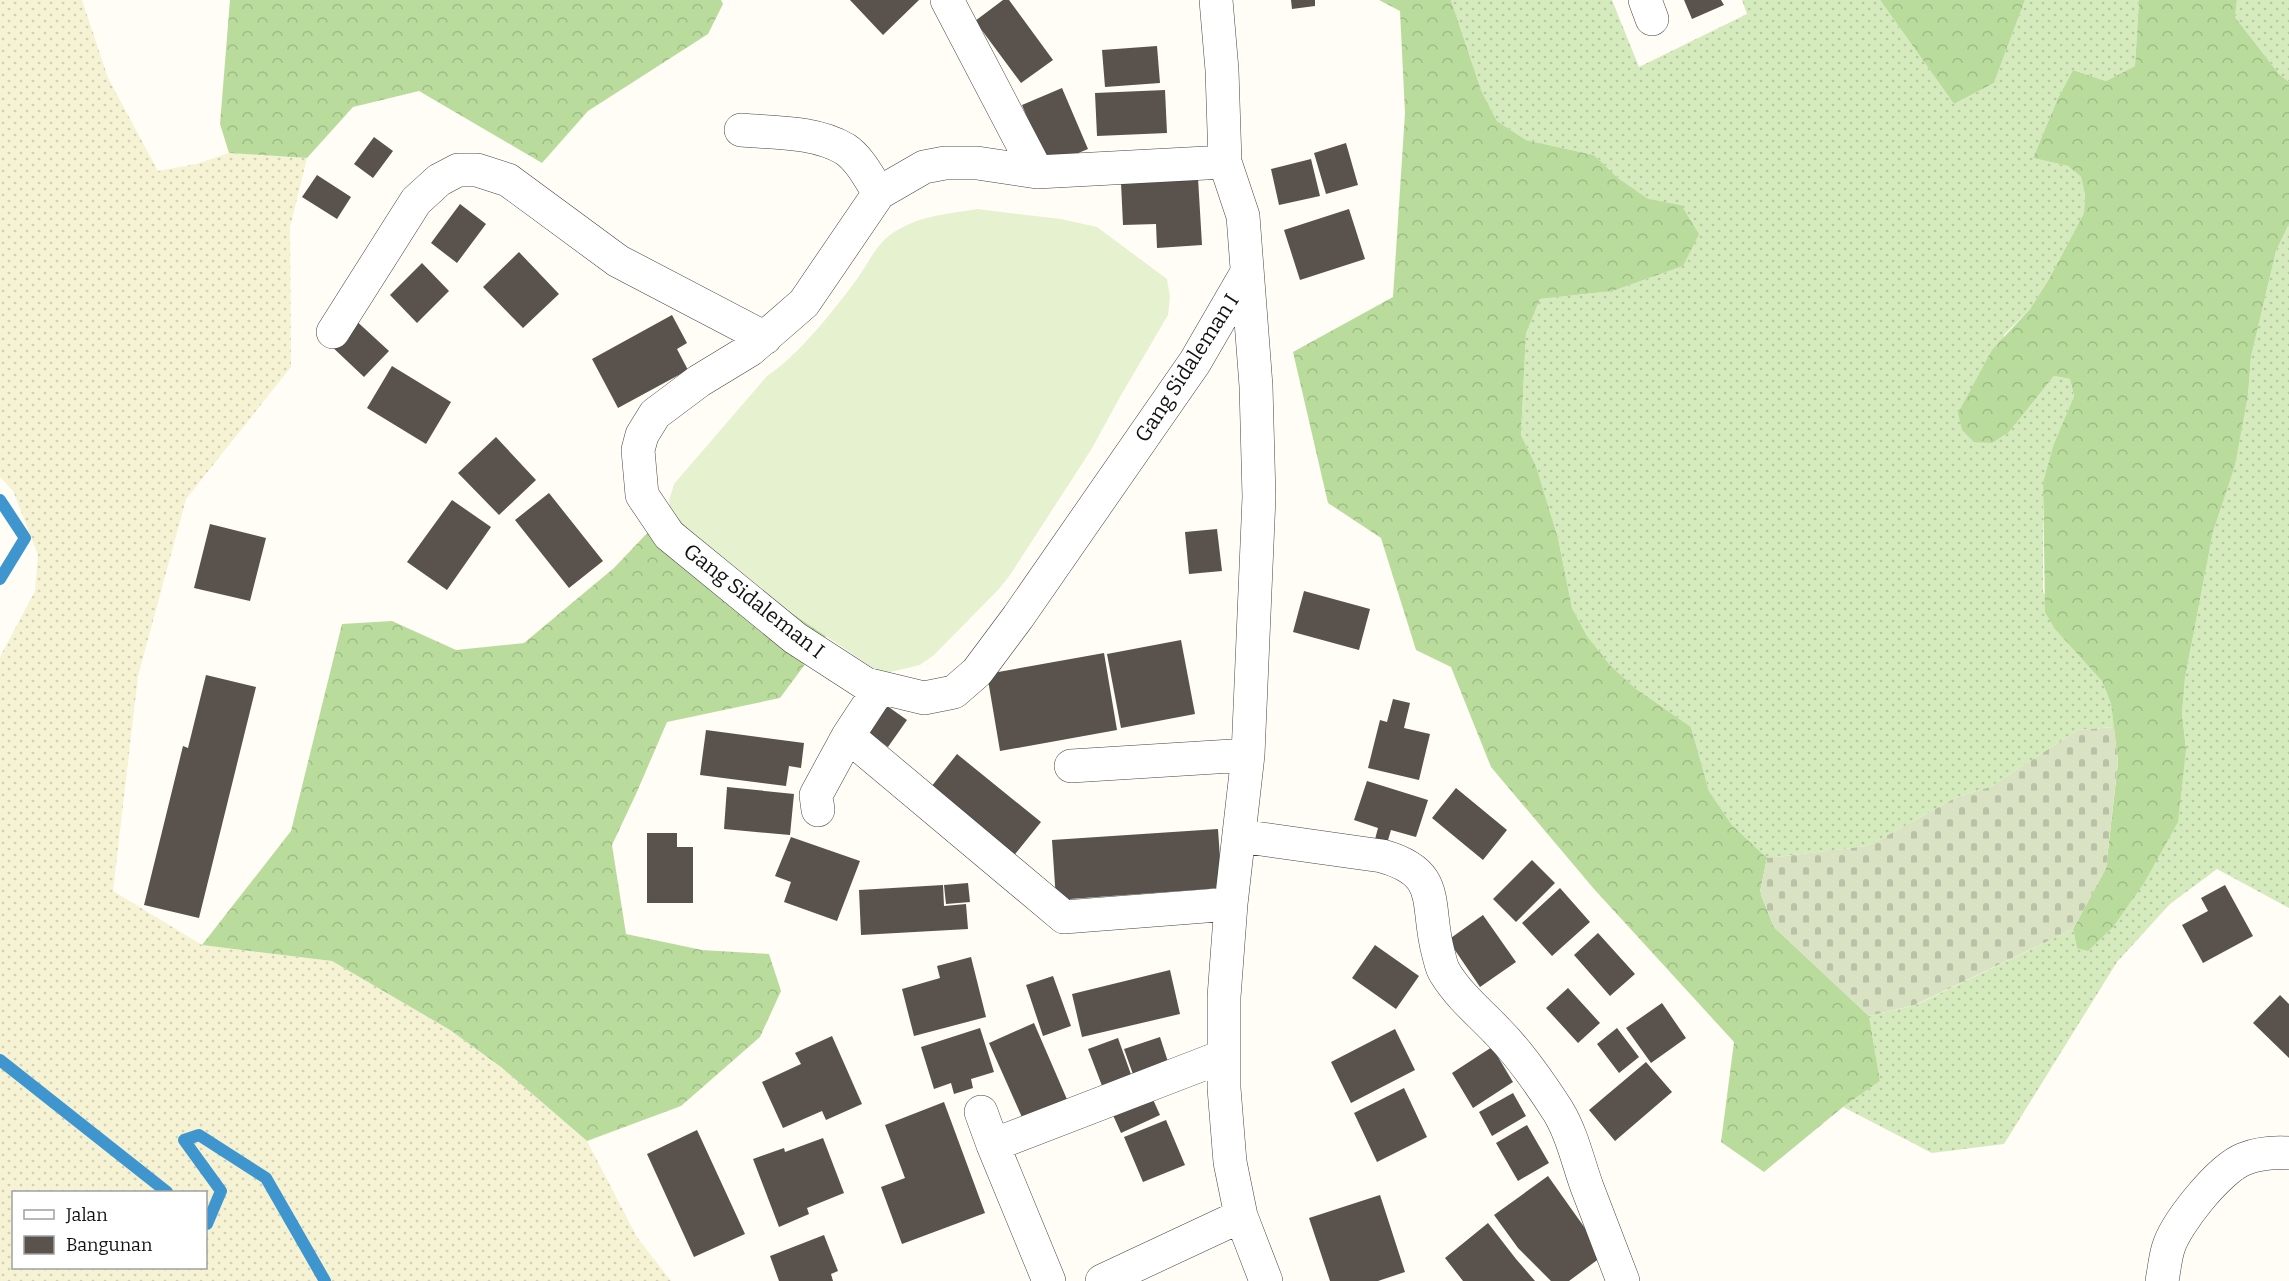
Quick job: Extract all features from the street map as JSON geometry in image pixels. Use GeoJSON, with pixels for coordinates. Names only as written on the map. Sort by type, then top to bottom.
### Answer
{"type":"FeatureCollection","features":[{"type":"Feature","properties":{"kind":"street"},"geometry":{"type":"LineString","coordinates":[[946,0],[1037,172]]}},
{"type":"Feature","properties":{"kind":"street"},"geometry":{"type":"LineString","coordinates":[[1216,0],[1222,70],[1225,162],[1242,216],[1256,386],[1258,497],[1248,755],[1231,904],[1224,997],[1224,1088],[1230,1162],[1240,1216],[1266,1281]]}},
{"type":"Feature","properties":{"kind":"street"},"geometry":{"type":"LineString","coordinates":[[741,130],[813,137],[845,149],[861,164],[879,193]]}},
{"type":"Feature","properties":{"kind":"street","name":"Gang Sidaleman I"},"geometry":{"type":"LineString","coordinates":[[1225,162],[1037,172],[977,162],[945,163],[924,167],[879,193],[804,303],[750,350],[699,381],[655,414],[642,435],[638,450],[642,495],[669,535],[795,638],[866,684],[924,698],[954,692],[977,672],[1018,617],[1196,362],[1246,274]]}},
{"type":"Feature","properties":{"kind":"street"},"geometry":{"type":"LineString","coordinates":[[333,332],[416,201],[448,175],[458,170],[477,170],[508,180],[618,261],[765,338]]}},
{"type":"Feature","properties":{"kind":"street"},"geometry":{"type":"LineString","coordinates":[[818,810],[816,795],[848,736],[882,688]]}},
{"type":"Feature","properties":{"kind":"street"},"geometry":{"type":"LineString","coordinates":[[848,736],[1064,917],[1231,904]]}},
{"type":"Feature","properties":{"kind":"street"},"geometry":{"type":"LineString","coordinates":[[1071,766],[1248,755]]}},
{"type":"Feature","properties":{"kind":"street"},"geometry":{"type":"LineString","coordinates":[[1240,836],[1382,856],[1401,861],[1425,881],[1436,943],[1444,972],[1469,1004],[1499,1032],[1559,1113],[1571,1139],[1623,1281]]}},
{"type":"Feature","properties":{"kind":"street"},"geometry":{"type":"LineString","coordinates":[[993,1144],[1224,1056]]}},
{"type":"Feature","properties":{"kind":"street"},"geometry":{"type":"LineString","coordinates":[[981,1112],[1049,1281]]}},
{"type":"Feature","properties":{"kind":"street"},"geometry":{"type":"LineString","coordinates":[[2162,1281],[2168,1248],[2177,1228],[2219,1175],[2241,1160],[2264,1152],[2289,1153]]}},
{"type":"Feature","properties":{"kind":"street"},"geometry":{"type":"LineString","coordinates":[[1101,1281],[1240,1216]]}},
{"type":"Feature","properties":{"kind":"shaded area"},"geometry":{"type":"Polygon","coordinates":[[[0,0],[82,0],[108,78],[158,171],[196,164],[229,153],[307,158],[290,227],[291,367],[186,499],[138,676],[113,891],[202,945],[332,961],[450,1030],[501,1067],[587,1141],[637,1237],[671,1281],[0,1281],[0,657],[35,591],[38,555],[13,491],[0,477],[0,0]]]}},
{"type":"Feature","properties":{"kind":"green space"},"geometry":{"type":"Polygon","coordinates":[[[230,0],[721,0],[723,4],[708,34],[588,111],[542,163],[419,91],[353,107],[307,158],[229,153],[220,124],[230,0]]]}},
{"type":"Feature","properties":{"kind":"green space"},"geometry":{"type":"Polygon","coordinates":[[[1379,0],[1451,0],[1481,90],[1497,121],[1526,140],[1594,155],[1618,178],[1648,199],[1681,205],[1699,234],[1683,266],[1613,291],[1540,299],[1526,333],[1521,435],[1536,466],[1558,538],[1572,608],[1587,636],[1610,665],[1635,688],[1691,727],[1709,791],[1732,825],[1767,858],[1760,892],[1774,927],[1869,1016],[1880,1081],[1843,1107],[1764,1172],[1721,1142],[1734,1042],[1594,889],[1491,767],[1451,667],[1416,650],[1381,538],[1328,503],[1293,352],[1393,297],[1405,113],[1400,11],[1379,0]]]}},
{"type":"Feature","properties":{"kind":"green space"},"geometry":{"type":"Polygon","coordinates":[[[1451,0],[1612,0],[1639,67],[1747,14],[1742,0],[1880,0],[1954,104],[1994,83],[2025,0],[2139,0],[2135,66],[2106,81],[2073,70],[2058,98],[2033,158],[2068,166],[2081,177],[2085,195],[2084,213],[2049,279],[2030,309],[2004,335],[2009,432],[2054,376],[2070,379],[2074,396],[2053,446],[2043,482],[2043,592],[2102,681],[2111,704],[2114,727],[2078,730],[1990,787],[1957,797],[1868,846],[1767,858],[1732,825],[1709,791],[1691,727],[1635,688],[1610,665],[1587,636],[1572,608],[1558,538],[1536,466],[1521,435],[1526,332],[1540,299],[1613,291],[1683,266],[1681,205],[1648,200],[1618,178],[1594,155],[1526,140],[1497,121],[1481,90],[1451,0]]]}},
{"type":"Feature","properties":{"kind":"green space"},"geometry":{"type":"Polygon","coordinates":[[[1880,0],[2025,0],[1994,83],[1954,104],[1880,0]]]}},
{"type":"Feature","properties":{"kind":"green space"},"geometry":{"type":"Polygon","coordinates":[[[2139,0],[2237,0],[2235,17],[2279,74],[2289,82],[2289,224],[2276,251],[2251,357],[2248,395],[2235,465],[2213,532],[2185,678],[2182,714],[2186,749],[2178,822],[2144,883],[2113,927],[2088,951],[2077,948],[2073,929],[2106,868],[2118,762],[2111,704],[2102,681],[2055,629],[2045,612],[2043,482],[2053,446],[2074,396],[2070,379],[2054,376],[2009,432],[1992,443],[1974,442],[1962,430],[1958,413],[1992,350],[2030,309],[2049,279],[2084,213],[2085,195],[2081,177],[2068,166],[2033,158],[2058,98],[2073,70],[2106,81],[2135,66],[2139,0]]]}},
{"type":"Feature","properties":{"kind":"green space"},"geometry":{"type":"Polygon","coordinates":[[[2237,0],[2289,0],[2289,82],[2279,74],[2235,17],[2237,0]]]}},
{"type":"Feature","properties":{"kind":"green space"},"geometry":{"type":"Polygon","coordinates":[[[977,209],[1061,219],[1097,227],[1167,279],[1170,297],[1168,315],[1091,450],[999,589],[934,655],[920,665],[882,674],[771,599],[705,548],[670,509],[669,501],[674,484],[767,376],[791,356],[815,331],[848,291],[885,239],[900,229],[921,220],[977,209]]]}},
{"type":"Feature","properties":{"kind":"green space"},"geometry":{"type":"Polygon","coordinates":[[[2289,224],[2289,908],[2217,869],[2170,904],[2117,962],[2004,1144],[1932,1153],[1843,1107],[1880,1081],[1869,1016],[1916,1005],[2073,929],[2077,948],[2186,749],[2182,714],[2185,678],[2213,532],[2234,464],[2248,395],[2251,357],[2276,251],[2289,224]]]}},
{"type":"Feature","properties":{"kind":"green space"},"geometry":{"type":"Polygon","coordinates":[[[670,509],[771,599],[826,636],[780,698],[667,722],[612,845],[626,934],[702,950],[769,954],[781,991],[760,1037],[681,1106],[587,1141],[501,1067],[450,1030],[332,961],[202,945],[291,831],[342,624],[392,621],[456,650],[524,643],[614,568],[670,509]]]}},
{"type":"Feature","properties":{"kind":"green space"},"geometry":{"type":"Polygon","coordinates":[[[2114,727],[2118,762],[2106,868],[2073,929],[1915,1005],[1869,1016],[1774,927],[1760,892],[1767,858],[1868,846],[1957,797],[1990,787],[2078,730],[2114,727]]]}},
{"type":"Feature","properties":{"kind":"building"},"geometry":{"type":"Polygon","coordinates":[[[850,0],[919,0],[883,35],[850,0]]]}},
{"type":"Feature","properties":{"kind":"building"},"geometry":{"type":"Polygon","coordinates":[[[1003,0],[1009,0],[1053,60],[1021,83],[975,21],[1003,0]]]}},
{"type":"Feature","properties":{"kind":"building"},"geometry":{"type":"Polygon","coordinates":[[[1291,0],[1315,0],[1315,6],[1292,9],[1291,0]]]}},
{"type":"Feature","properties":{"kind":"building"},"geometry":{"type":"Polygon","coordinates":[[[1684,0],[1721,0],[1724,5],[1692,19],[1684,0]]]}},
{"type":"Feature","properties":{"kind":"building"},"geometry":{"type":"Polygon","coordinates":[[[1157,46],[1160,83],[1105,87],[1102,50],[1157,46]]]}},
{"type":"Feature","properties":{"kind":"building"},"geometry":{"type":"Polygon","coordinates":[[[1062,88],[1088,149],[1047,166],[1022,105],[1062,88]]]}},
{"type":"Feature","properties":{"kind":"building"},"geometry":{"type":"Polygon","coordinates":[[[1165,90],[1167,133],[1097,136],[1095,93],[1165,90]]]}},
{"type":"Feature","properties":{"kind":"building"},"geometry":{"type":"Polygon","coordinates":[[[374,137],[393,151],[373,178],[354,164],[374,137]]]}},
{"type":"Feature","properties":{"kind":"building"},"geometry":{"type":"Polygon","coordinates":[[[1346,143],[1358,185],[1326,194],[1314,153],[1346,143]]]}},
{"type":"Feature","properties":{"kind":"building"},"geometry":{"type":"Polygon","coordinates":[[[1311,159],[1320,196],[1279,205],[1271,169],[1311,159]]]}},
{"type":"Feature","properties":{"kind":"building"},"geometry":{"type":"Polygon","coordinates":[[[317,175],[351,197],[337,219],[302,197],[317,175]]]}},
{"type":"Feature","properties":{"kind":"building"},"geometry":{"type":"Polygon","coordinates":[[[1198,178],[1202,245],[1157,248],[1156,224],[1123,225],[1121,183],[1198,178]]]}},
{"type":"Feature","properties":{"kind":"building"},"geometry":{"type":"Polygon","coordinates":[[[460,204],[486,224],[457,263],[431,243],[460,204]]]}},
{"type":"Feature","properties":{"kind":"building"},"geometry":{"type":"Polygon","coordinates":[[[1349,209],[1365,259],[1300,280],[1284,230],[1349,209]]]}},
{"type":"Feature","properties":{"kind":"building"},"geometry":{"type":"Polygon","coordinates":[[[519,252],[559,294],[523,328],[483,287],[519,252]]]}},
{"type":"Feature","properties":{"kind":"building"},"geometry":{"type":"Polygon","coordinates":[[[422,263],[449,291],[417,323],[390,295],[422,263]]]}},
{"type":"Feature","properties":{"kind":"building"},"geometry":{"type":"Polygon","coordinates":[[[672,315],[687,343],[677,349],[688,370],[618,408],[592,359],[672,315]]]}},
{"type":"Feature","properties":{"kind":"building"},"geometry":{"type":"Polygon","coordinates":[[[352,317],[389,351],[364,377],[328,343],[352,317]]]}},
{"type":"Feature","properties":{"kind":"building"},"geometry":{"type":"Polygon","coordinates":[[[392,366],[451,402],[426,444],[367,408],[392,366]]]}},
{"type":"Feature","properties":{"kind":"building"},"geometry":{"type":"Polygon","coordinates":[[[496,437],[536,480],[499,515],[458,473],[496,437]]]}},
{"type":"Feature","properties":{"kind":"building"},"geometry":{"type":"Polygon","coordinates":[[[549,493],[603,561],[569,588],[515,520],[549,493]]]}},
{"type":"Feature","properties":{"kind":"building"},"geometry":{"type":"Polygon","coordinates":[[[452,500],[491,527],[447,590],[407,562],[452,500]]]}},
{"type":"Feature","properties":{"kind":"building"},"geometry":{"type":"Polygon","coordinates":[[[210,524],[266,538],[250,601],[194,588],[210,524]]]}},
{"type":"Feature","properties":{"kind":"building"},"geometry":{"type":"Polygon","coordinates":[[[1217,529],[1222,571],[1189,574],[1185,532],[1217,529]]]}},
{"type":"Feature","properties":{"kind":"building"},"geometry":{"type":"Polygon","coordinates":[[[1304,591],[1370,609],[1359,650],[1293,632],[1304,591]]]}},
{"type":"Feature","properties":{"kind":"building"},"geometry":{"type":"Polygon","coordinates":[[[1181,640],[1195,714],[1121,728],[1107,654],[1181,640]]]}},
{"type":"Feature","properties":{"kind":"building"},"geometry":{"type":"Polygon","coordinates":[[[1104,653],[1117,730],[1000,751],[987,674],[1104,653]]]}},
{"type":"Feature","properties":{"kind":"building"},"geometry":{"type":"Polygon","coordinates":[[[206,675],[256,687],[199,918],[144,905],[183,746],[188,748],[206,675]]]}},
{"type":"Feature","properties":{"kind":"building"},"geometry":{"type":"Polygon","coordinates":[[[1393,699],[1410,703],[1404,728],[1430,734],[1419,780],[1368,768],[1380,720],[1387,722],[1393,699]]]}},
{"type":"Feature","properties":{"kind":"building"},"geometry":{"type":"Polygon","coordinates":[[[883,703],[907,720],[888,747],[864,730],[883,703]]]}},
{"type":"Feature","properties":{"kind":"building"},"geometry":{"type":"Polygon","coordinates":[[[706,730],[804,743],[801,768],[789,766],[786,786],[700,775],[706,730]]]}},
{"type":"Feature","properties":{"kind":"building"},"geometry":{"type":"Polygon","coordinates":[[[957,754],[1041,822],[1007,864],[924,796],[957,754]]]}},
{"type":"Feature","properties":{"kind":"building"},"geometry":{"type":"Polygon","coordinates":[[[1367,781],[1428,800],[1416,837],[1391,830],[1386,847],[1374,843],[1378,828],[1354,820],[1367,781]]]}},
{"type":"Feature","properties":{"kind":"building"},"geometry":{"type":"Polygon","coordinates":[[[727,787],[794,794],[790,835],[724,829],[727,787]]]}},
{"type":"Feature","properties":{"kind":"building"},"geometry":{"type":"Polygon","coordinates":[[[1456,788],[1507,830],[1483,860],[1432,818],[1456,788]]]}},
{"type":"Feature","properties":{"kind":"building"},"geometry":{"type":"Polygon","coordinates":[[[1218,829],[1222,888],[1056,900],[1052,840],[1218,829]]]}},
{"type":"Feature","properties":{"kind":"building"},"geometry":{"type":"Polygon","coordinates":[[[647,833],[677,833],[677,847],[693,847],[693,903],[647,903],[647,833]]]}},
{"type":"Feature","properties":{"kind":"building"},"geometry":{"type":"Polygon","coordinates":[[[791,837],[860,861],[837,921],[784,902],[791,882],[775,876],[791,837]]]}},
{"type":"Feature","properties":{"kind":"building"},"geometry":{"type":"Polygon","coordinates":[[[1532,860],[1555,883],[1516,922],[1493,899],[1532,860]]]}},
{"type":"Feature","properties":{"kind":"building"},"geometry":{"type":"Polygon","coordinates":[[[968,883],[970,902],[946,904],[944,885],[968,883]]]}},
{"type":"Feature","properties":{"kind":"building"},"geometry":{"type":"Polygon","coordinates":[[[943,885],[944,906],[966,904],[968,929],[861,935],[859,890],[943,885]]]}},
{"type":"Feature","properties":{"kind":"building"},"geometry":{"type":"Polygon","coordinates":[[[2225,885],[2253,936],[2203,963],[2182,925],[2208,911],[2201,898],[2225,885]]]}},
{"type":"Feature","properties":{"kind":"building"},"geometry":{"type":"Polygon","coordinates":[[[1560,888],[1590,922],[1552,956],[1522,923],[1560,888]]]}},
{"type":"Feature","properties":{"kind":"building"},"geometry":{"type":"Polygon","coordinates":[[[1483,915],[1516,962],[1480,987],[1448,940],[1483,915]]]}},
{"type":"Feature","properties":{"kind":"building"},"geometry":{"type":"Polygon","coordinates":[[[1598,933],[1635,974],[1610,996],[1574,955],[1598,933]]]}},
{"type":"Feature","properties":{"kind":"building"},"geometry":{"type":"Polygon","coordinates":[[[1375,945],[1419,976],[1396,1009],[1352,978],[1375,945]]]}},
{"type":"Feature","properties":{"kind":"building"},"geometry":{"type":"Polygon","coordinates":[[[971,957],[986,1017],[914,1036],[902,989],[940,978],[937,966],[971,957]]]}},
{"type":"Feature","properties":{"kind":"building"},"geometry":{"type":"Polygon","coordinates":[[[1170,970],[1180,1014],[1082,1037],[1072,994],[1170,970]]]}},
{"type":"Feature","properties":{"kind":"building"},"geometry":{"type":"Polygon","coordinates":[[[1053,976],[1071,1026],[1043,1036],[1026,985],[1053,976]]]}},
{"type":"Feature","properties":{"kind":"building"},"geometry":{"type":"Polygon","coordinates":[[[1568,988],[1600,1023],[1578,1043],[1546,1008],[1568,988]]]}},
{"type":"Feature","properties":{"kind":"building"},"geometry":{"type":"Polygon","coordinates":[[[2280,995],[2289,1004],[2289,1058],[2253,1023],[2280,995]]]}},
{"type":"Feature","properties":{"kind":"building"},"geometry":{"type":"Polygon","coordinates":[[[1662,1003],[1686,1038],[1651,1063],[1626,1028],[1662,1003]]]}},
{"type":"Feature","properties":{"kind":"building"},"geometry":{"type":"Polygon","coordinates":[[[1034,1023],[1069,1104],[1025,1124],[989,1043],[1034,1023]]]}},
{"type":"Feature","properties":{"kind":"building"},"geometry":{"type":"Polygon","coordinates":[[[980,1028],[994,1072],[971,1079],[973,1088],[954,1094],[951,1083],[934,1089],[921,1047],[980,1028]]]}},
{"type":"Feature","properties":{"kind":"building"},"geometry":{"type":"Polygon","coordinates":[[[1617,1028],[1639,1057],[1619,1073],[1597,1044],[1617,1028]]]}},
{"type":"Feature","properties":{"kind":"building"},"geometry":{"type":"Polygon","coordinates":[[[1395,1029],[1415,1070],[1351,1103],[1331,1062],[1395,1029]]]}},
{"type":"Feature","properties":{"kind":"building"},"geometry":{"type":"Polygon","coordinates":[[[832,1036],[862,1104],[826,1120],[822,1111],[783,1128],[762,1082],[801,1064],[795,1053],[832,1036]]]}},
{"type":"Feature","properties":{"kind":"building"},"geometry":{"type":"Polygon","coordinates":[[[1160,1037],[1169,1065],[1134,1077],[1124,1049],[1160,1037]]]}},
{"type":"Feature","properties":{"kind":"building"},"geometry":{"type":"Polygon","coordinates":[[[1118,1038],[1133,1080],[1104,1091],[1088,1049],[1118,1038]]]}},
{"type":"Feature","properties":{"kind":"building"},"geometry":{"type":"Polygon","coordinates":[[[1492,1047],[1513,1082],[1473,1108],[1452,1073],[1492,1047]]]}},
{"type":"Feature","properties":{"kind":"building"},"geometry":{"type":"Polygon","coordinates":[[[1646,1062],[1672,1092],[1615,1141],[1589,1110],[1646,1062]]]}},
{"type":"Feature","properties":{"kind":"building"},"geometry":{"type":"Polygon","coordinates":[[[1404,1088],[1427,1137],[1377,1162],[1354,1113],[1404,1088]]]}},
{"type":"Feature","properties":{"kind":"building"},"geometry":{"type":"Polygon","coordinates":[[[1513,1093],[1526,1116],[1492,1136],[1479,1112],[1513,1093]]]}},
{"type":"Feature","properties":{"kind":"building"},"geometry":{"type":"Polygon","coordinates":[[[1151,1095],[1160,1115],[1121,1133],[1112,1113],[1151,1095]]]}},
{"type":"Feature","properties":{"kind":"building"},"geometry":{"type":"Polygon","coordinates":[[[944,1102],[985,1213],[902,1244],[881,1187],[905,1178],[885,1125],[944,1102]]]}},
{"type":"Feature","properties":{"kind":"building"},"geometry":{"type":"Polygon","coordinates":[[[1166,1120],[1185,1165],[1143,1182],[1124,1137],[1166,1120]]]}},
{"type":"Feature","properties":{"kind":"building"},"geometry":{"type":"Polygon","coordinates":[[[1527,1125],[1549,1163],[1518,1181],[1496,1143],[1527,1125]]]}},
{"type":"Feature","properties":{"kind":"building"},"geometry":{"type":"Polygon","coordinates":[[[697,1130],[745,1234],[694,1257],[647,1154],[697,1130]]]}},
{"type":"Feature","properties":{"kind":"building"},"geometry":{"type":"Polygon","coordinates":[[[823,1138],[844,1193],[807,1208],[809,1214],[779,1227],[753,1159],[784,1148],[785,1152],[823,1138]]]}},
{"type":"Feature","properties":{"kind":"building"},"geometry":{"type":"Polygon","coordinates":[[[1548,1176],[1604,1255],[1569,1281],[1551,1281],[1518,1248],[1494,1215],[1548,1176]]]}},
{"type":"Feature","properties":{"kind":"building"},"geometry":{"type":"Polygon","coordinates":[[[1380,1195],[1405,1272],[1378,1281],[1330,1281],[1309,1218],[1380,1195]]]}},
{"type":"Feature","properties":{"kind":"building"},"geometry":{"type":"Polygon","coordinates":[[[1488,1223],[1535,1281],[1463,1281],[1445,1258],[1488,1223]]]}},
{"type":"Feature","properties":{"kind":"building"},"geometry":{"type":"Polygon","coordinates":[[[824,1235],[838,1271],[831,1274],[833,1281],[779,1281],[770,1256],[824,1235]]]}},
{"type":"Feature","properties":{"kind":"waterway"},"geometry":{"type":"LineString","coordinates":[[0,500],[25,538],[0,579]]}},
{"type":"Feature","properties":{"kind":"waterway"},"geometry":{"type":"LineString","coordinates":[[0,1060],[166,1191]]}},
{"type":"Feature","properties":{"kind":"waterway"},"geometry":{"type":"LineString","coordinates":[[207,1224],[221,1191],[184,1140],[199,1135],[266,1178],[325,1281]]}}]}
